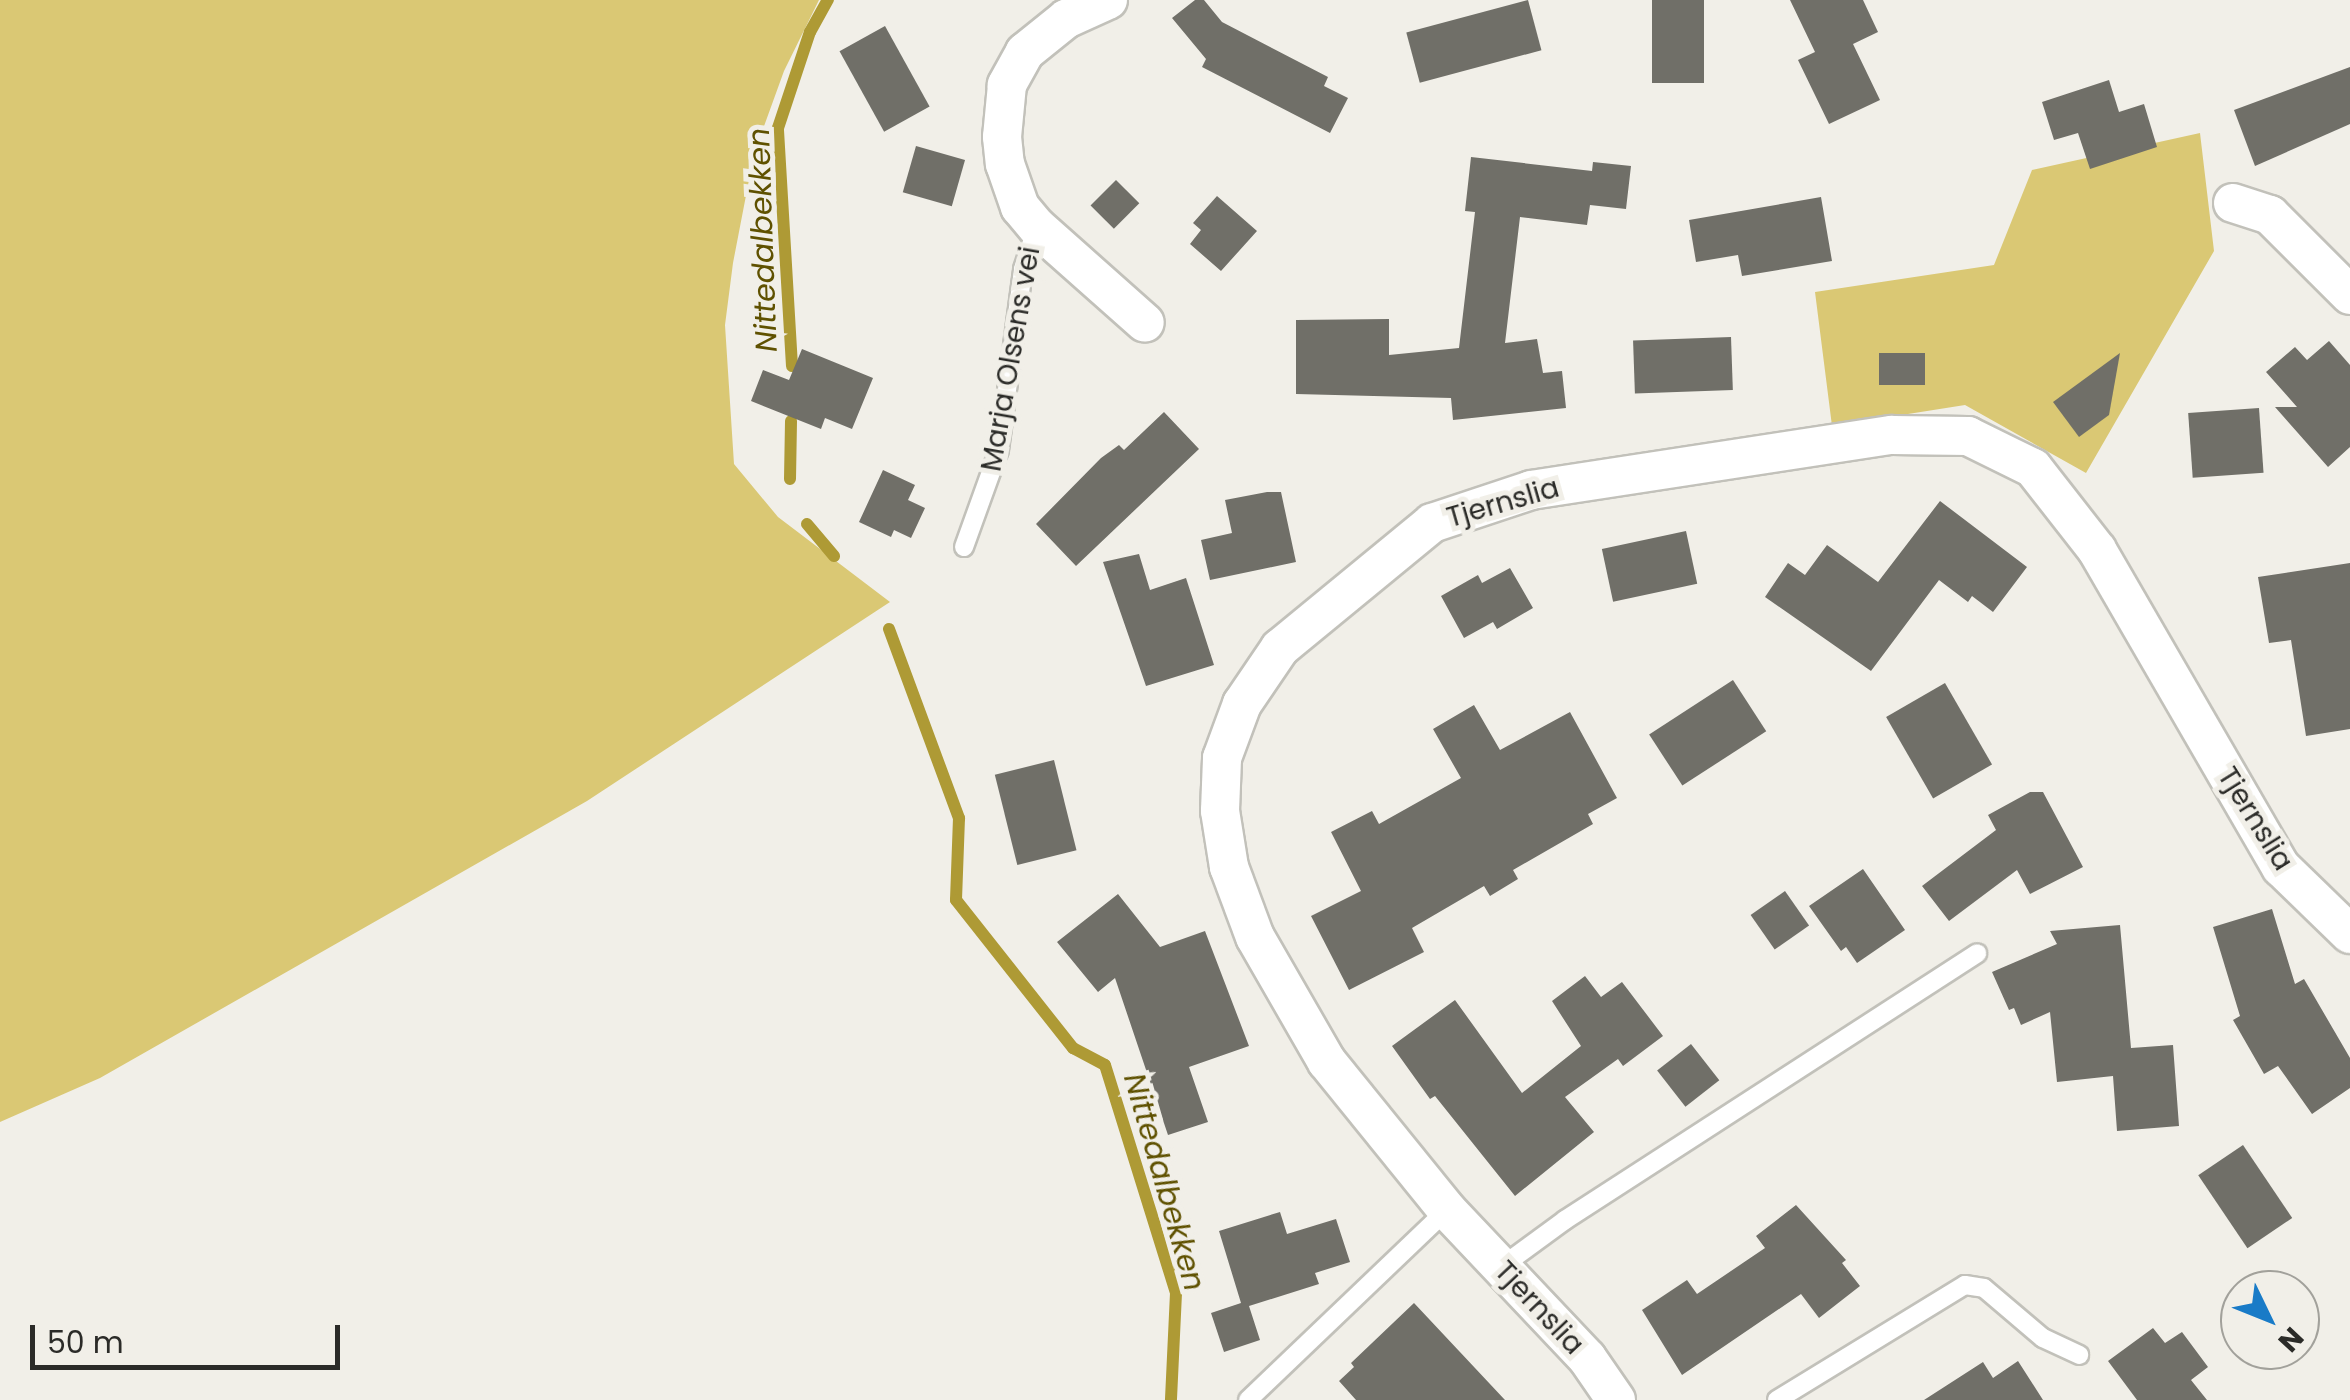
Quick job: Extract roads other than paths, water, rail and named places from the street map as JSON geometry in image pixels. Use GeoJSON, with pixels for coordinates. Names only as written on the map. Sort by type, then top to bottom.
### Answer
{"type":"FeatureCollection","features":[{"type":"Feature","properties":{"kind":"street"},"geometry":{"type":"LineString","coordinates":[[1108,0],[1042,36],[1025,52],[1007,85],[1005,164],[1020,207],[1037,227],[1145,323]]}},
{"type":"Feature","properties":{"kind":"street"},"geometry":{"type":"LineString","coordinates":[[2233,204],[2270,215],[2350,296]]}},
{"type":"Feature","properties":{"kind":"street","name":"Tjernslia"},"geometry":{"type":"LineString","coordinates":[[1616,1400],[1587,1358],[1447,1210],[1326,1062],[1254,937],[1229,866],[1220,811],[1222,758],[1242,704],[1280,648],[1432,523],[1530,490],[1892,435],[1968,436],[2033,468],[2098,550],[2281,867],[2350,934]]}},
{"type":"Feature","properties":{"kind":"lane","name":"Marja Olsens vei"},"geometry":{"type":"LineString","coordinates":[[964,548],[999,450],[1023,270],[1037,227]]}},
{"type":"Feature","properties":{"kind":"lane"},"geometry":{"type":"LineString","coordinates":[[1501,1268],[1565,1220],[1977,952]]}},
{"type":"Feature","properties":{"kind":"lane"},"geometry":{"type":"LineString","coordinates":[[1248,1400],[1447,1210]]}},
{"type":"Feature","properties":{"kind":"lane"},"geometry":{"type":"LineString","coordinates":[[1776,1400],[1966,1285],[1984,1288],[2042,1338],[2079,1355]]}},
{"type":"Feature","properties":{"kind":"waterway","name":"Nittedalbekken"},"geometry":{"type":"LineString","coordinates":[[792,366],[778,128],[810,32],[828,0]]}},
{"type":"Feature","properties":{"kind":"waterway"},"geometry":{"type":"LineString","coordinates":[[790,479],[791,421]]}},
{"type":"Feature","properties":{"kind":"waterway","name":"Nittedalbekken"},"geometry":{"type":"LineString","coordinates":[[807,524],[834,556]]}},
{"type":"Feature","properties":{"kind":"waterway","name":"Nittedalbekken"},"geometry":{"type":"LineString","coordinates":[[889,629],[959,818],[956,900],[1073,1048],[1105,1065],[1176,1293],[1171,1400]]}}]}
